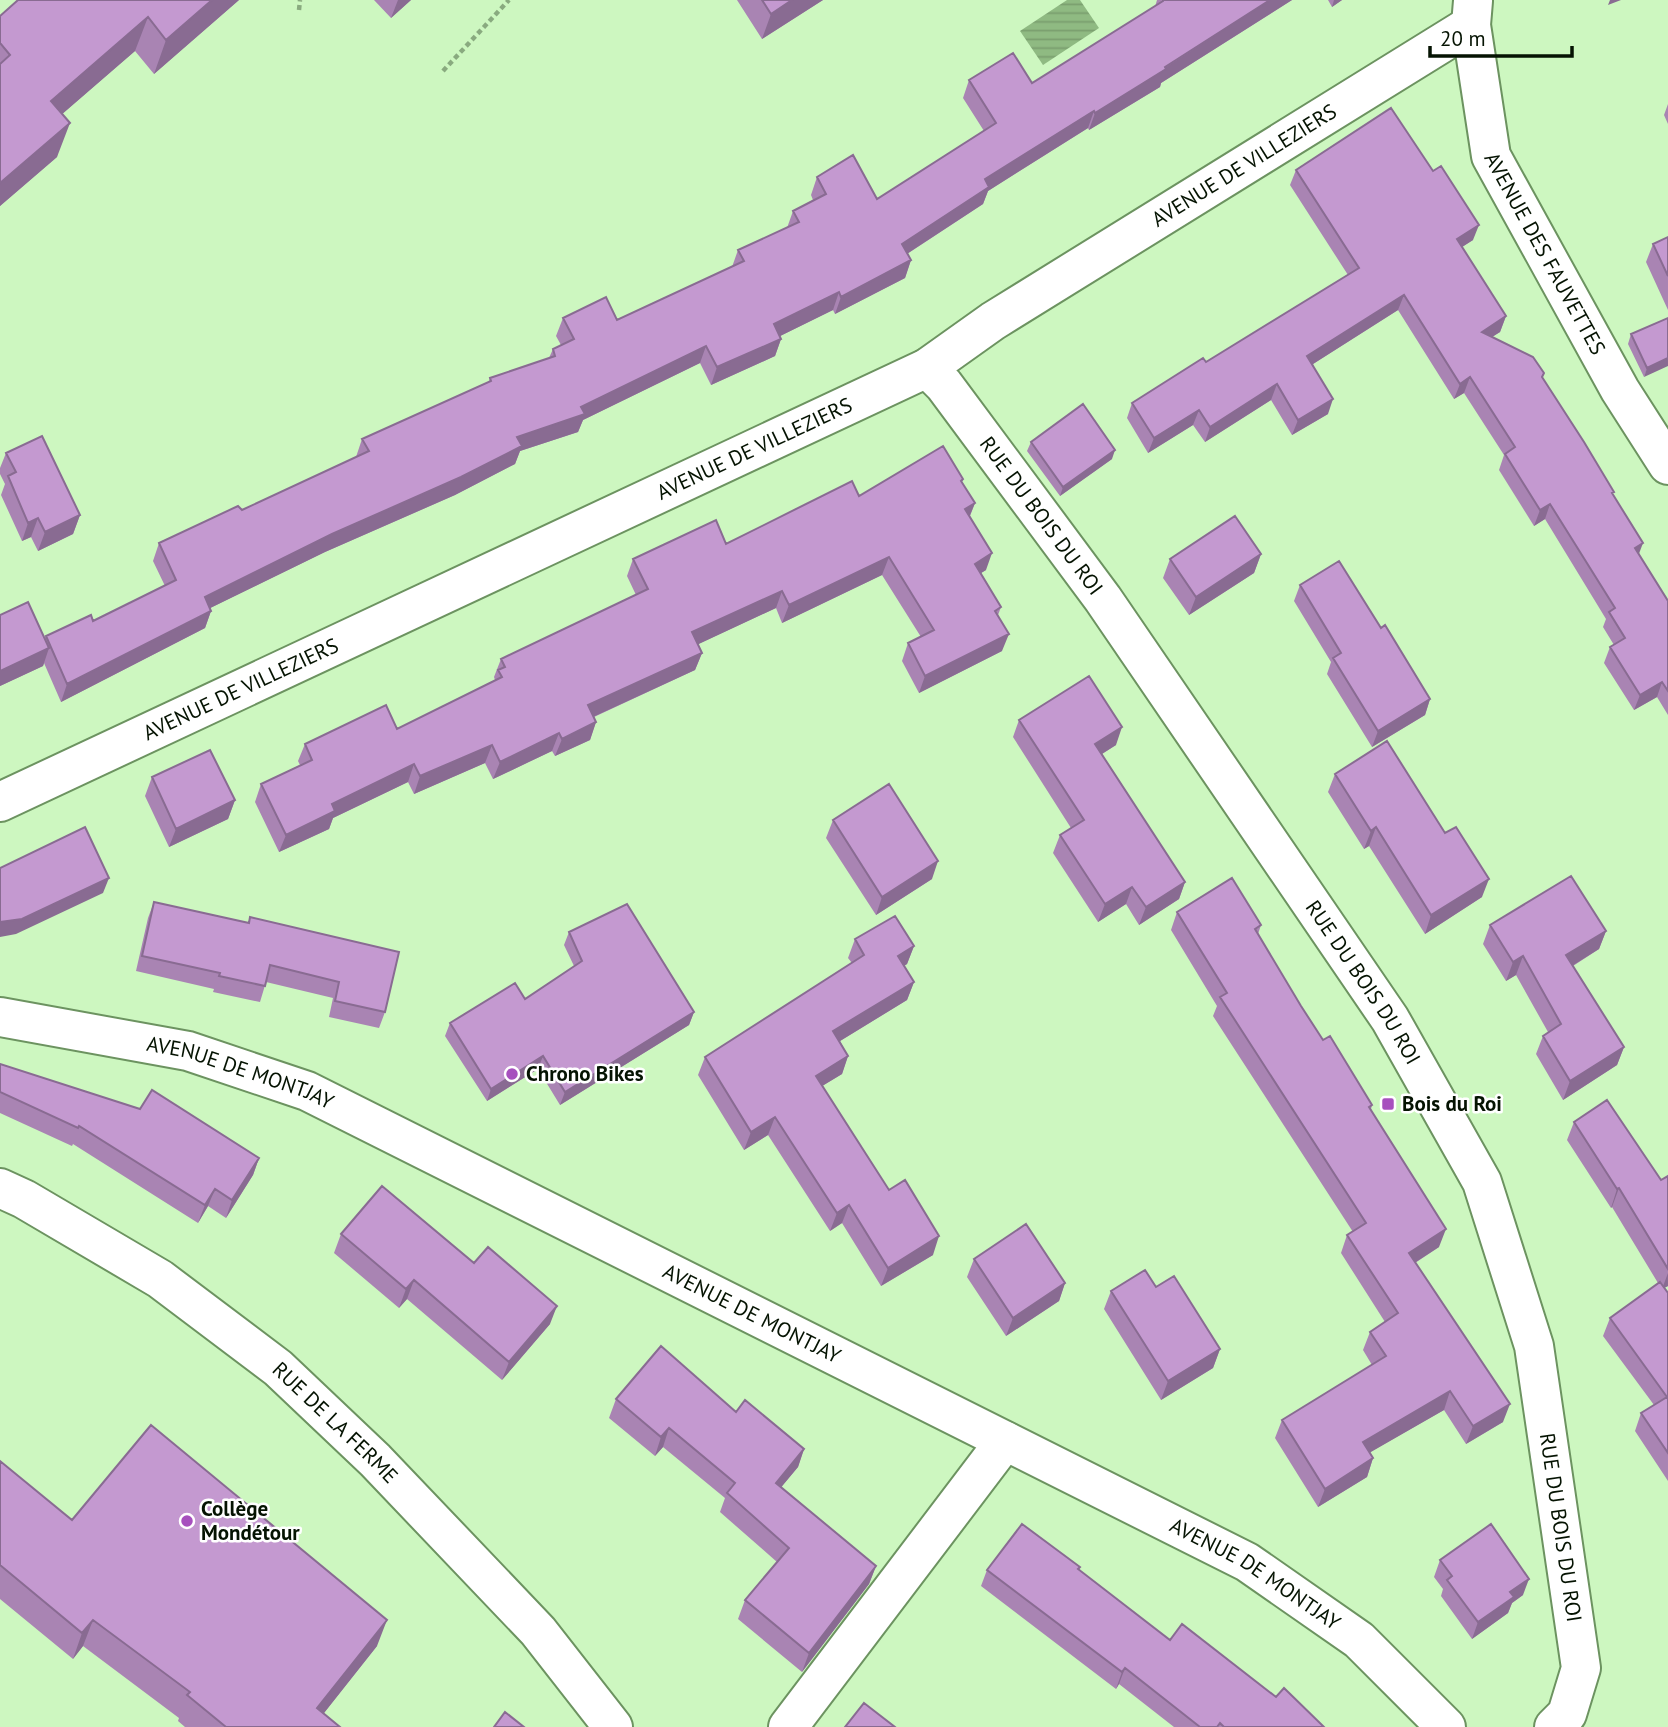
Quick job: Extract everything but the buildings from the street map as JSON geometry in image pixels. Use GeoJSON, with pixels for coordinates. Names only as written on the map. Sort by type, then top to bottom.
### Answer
{"type":"FeatureCollection","features":[{"type":"Feature","properties":{"kind":"street","name":"AVENUE DE VILLEZIERS"},"geometry":{"type":"LineString","coordinates":[[0,802],[927,368],[993,321],[1472,12]]}},
{"type":"Feature","properties":{"kind":"street","name":"AVENUE DES FAUVETTES"},"geometry":{"type":"LineString","coordinates":[[1472,12],[1491,156],[1620,390],[1668,465]]}},
{"type":"Feature","properties":{"kind":"street","name":"RUE DU BOIS DU ROI"},"geometry":{"type":"LineString","coordinates":[[927,368],[944,385],[1103,599],[1382,1007],[1482,1182],[1534,1346],[1581,1668],[1567,1714],[1554,1727]]}},
{"type":"Feature","properties":{"kind":"street","name":"AVENUE DE MONTJAY"},"geometry":{"type":"LineString","coordinates":[[0,1017],[188,1051],[307,1091],[1247,1562],[1359,1640],[1446,1727]]}},
{"type":"Feature","properties":{"kind":"street","name":"RUE DE LA FERME"},"geometry":{"type":"LineString","coordinates":[[0,1188],[24,1199],[160,1279],[278,1368],[375,1460],[538,1631],[613,1727]]}},
{"type":"Feature","properties":{"kind":"street"},"geometry":{"type":"LineString","coordinates":[[788,1727],[1005,1441]]}},
{"type":"Feature","properties":{"kind":"path"},"geometry":{"type":"LineString","coordinates":[[299,10],[300,0]]}},
{"type":"Feature","properties":{"kind":"path"},"geometry":{"type":"LineString","coordinates":[[443,71],[509,0]]}},
{"type":"Feature","properties":{"kind":"shaded area"},"geometry":{"type":"Polygon","coordinates":[[[1067,0],[1080,0],[1099,28],[1043,65],[1020,31],[1067,0]]]}},
{"type":"Feature","properties":{"kind":"place","name":"Chrono Bikes"},"geometry":{"type":"Point","coordinates":[512,1074]}},
{"type":"Feature","properties":{"kind":"place","name":"Bois du Roi"},"geometry":{"type":"Point","coordinates":[1388,1104]}},
{"type":"Feature","properties":{"kind":"place","name":"Collège Mondétour"},"geometry":{"type":"Point","coordinates":[187,1521]}}]}
